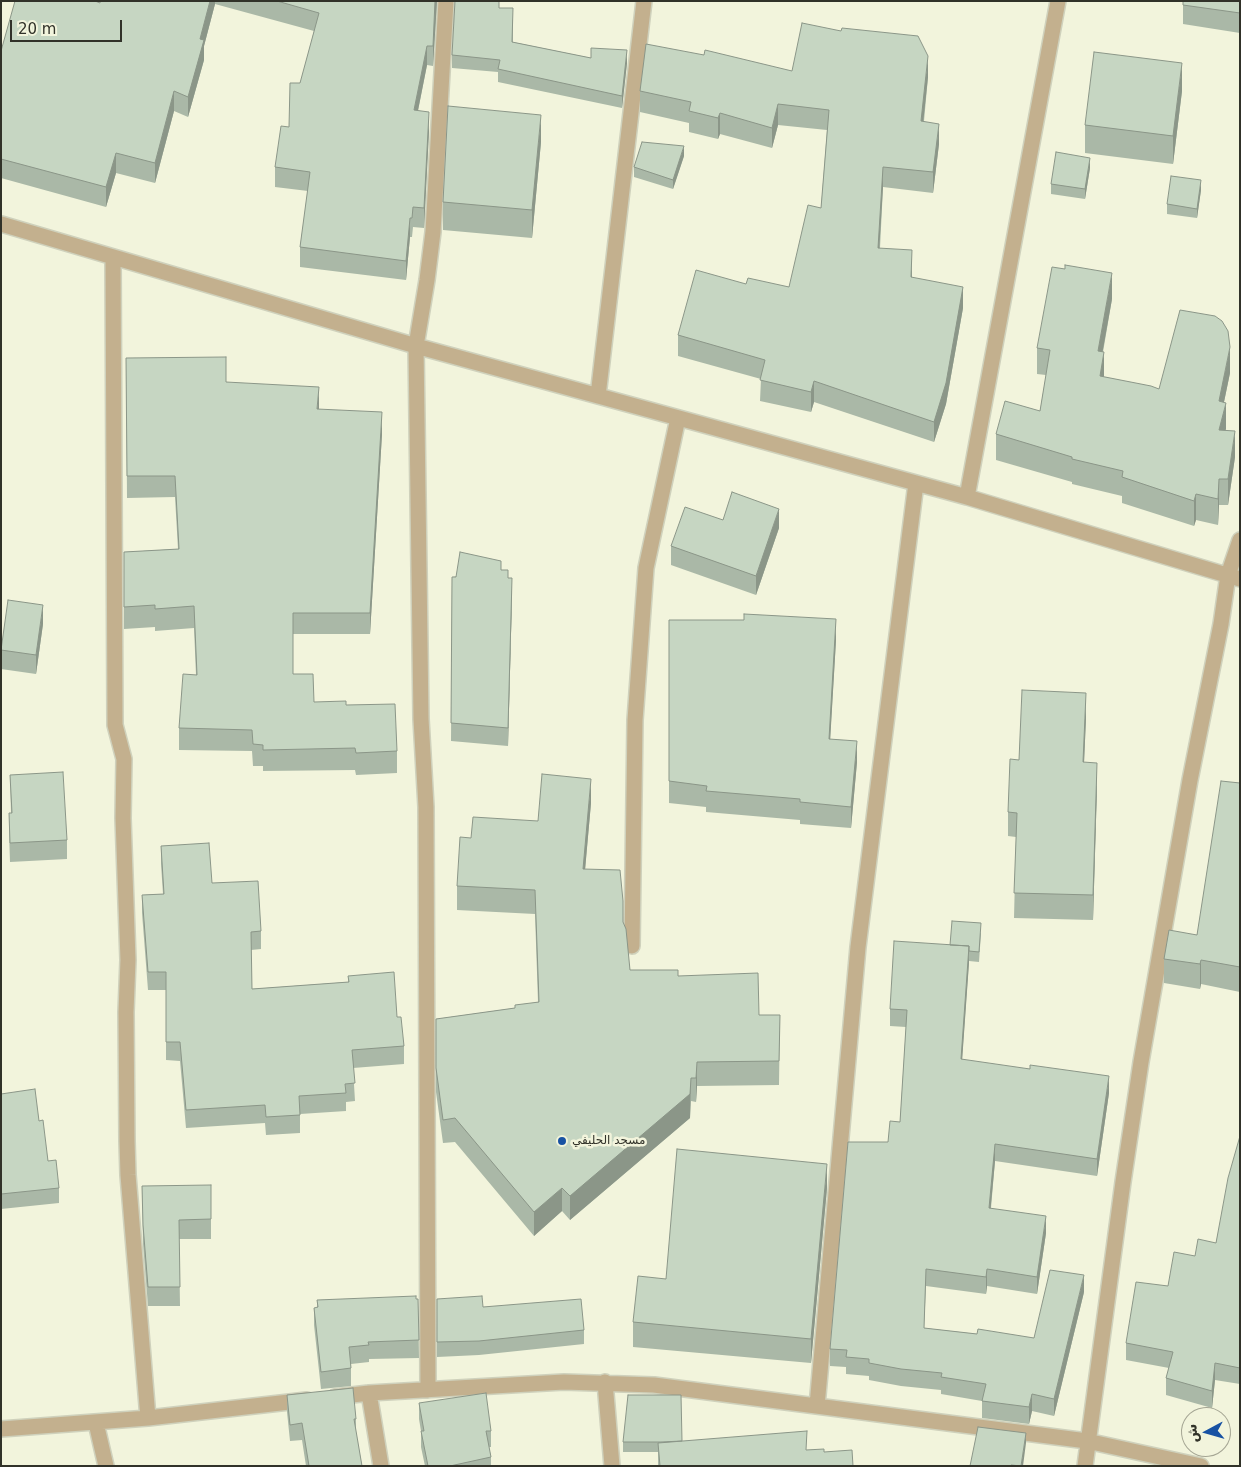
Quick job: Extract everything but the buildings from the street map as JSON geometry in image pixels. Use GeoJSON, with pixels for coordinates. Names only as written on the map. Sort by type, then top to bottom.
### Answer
{"type":"FeatureCollection","features":[{"type":"Feature","properties":{"kind":"street"},"geometry":{"type":"LineString","coordinates":[[428,1390],[426,806],[421,709],[416,346],[433,232],[446,1]]}},
{"type":"Feature","properties":{"kind":"street"},"geometry":{"type":"LineString","coordinates":[[598,396],[644,1]]}},
{"type":"Feature","properties":{"kind":"street"},"geometry":{"type":"LineString","coordinates":[[968,497],[1058,1]]}},
{"type":"Feature","properties":{"kind":"street"},"geometry":{"type":"LineString","coordinates":[[1,224],[416,346],[968,497],[1234,577]]}},
{"type":"Feature","properties":{"kind":"street"},"geometry":{"type":"LineString","coordinates":[[113,257],[115,725],[124,759],[123,809],[128,952],[126,1012],[127,1158],[148,1418]]}},
{"type":"Feature","properties":{"kind":"street"},"geometry":{"type":"LineString","coordinates":[[632,946],[635,720],[646,568],[678,418]]}},
{"type":"Feature","properties":{"kind":"street"},"geometry":{"type":"LineString","coordinates":[[817,1406],[858,947],[916,483]]}},
{"type":"Feature","properties":{"kind":"street"},"geometry":{"type":"LineString","coordinates":[[1085,1466],[1121,1192],[1141,1062],[1190,780],[1221,624],[1234,577],[1240,540]]}},
{"type":"Feature","properties":{"kind":"street"},"geometry":{"type":"LineString","coordinates":[[1,1429],[148,1418],[370,1393],[564,1382],[605,1382],[654,1385],[1088,1441],[1201,1466]]}},
{"type":"Feature","properties":{"kind":"street"},"geometry":{"type":"LineString","coordinates":[[605,1382],[612,1466]]}},
{"type":"Feature","properties":{"kind":"street"},"geometry":{"type":"LineString","coordinates":[[370,1393],[381,1466]]}},
{"type":"Feature","properties":{"kind":"street"},"geometry":{"type":"LineString","coordinates":[[96,1422],[106,1466]]}},
{"type":"Feature","properties":{"kind":"place","name":"مسجد الحليفي"},"geometry":{"type":"Point","coordinates":[562,1141]}}]}
